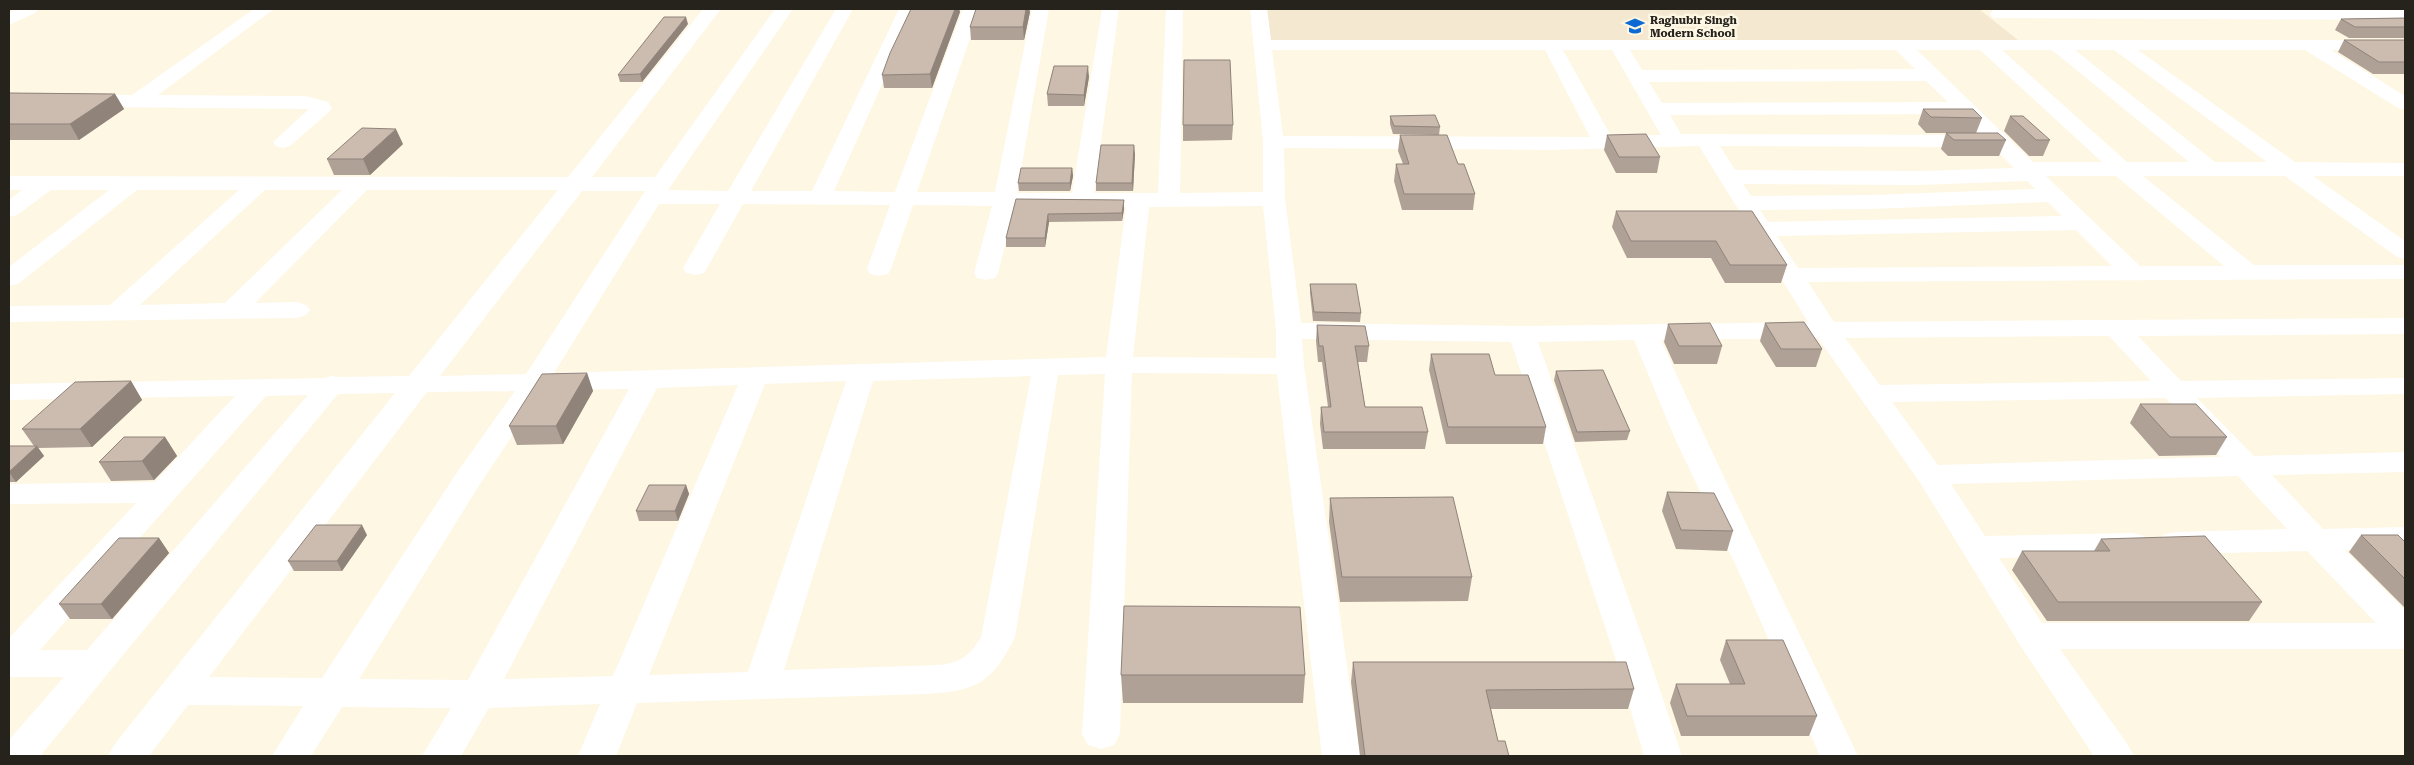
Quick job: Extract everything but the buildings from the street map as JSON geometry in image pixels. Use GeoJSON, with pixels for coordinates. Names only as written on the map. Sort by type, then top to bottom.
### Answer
{"type":"FeatureCollection","features":[{"type":"Feature","properties":{"kind":"street"},"geometry":{"type":"LineString","coordinates":[[9,20],[29,9]]}},
{"type":"Feature","properties":{"kind":"street"},"geometry":{"type":"LineString","coordinates":[[136,101],[265,9]]}},
{"type":"Feature","properties":{"kind":"street"},"geometry":{"type":"LineString","coordinates":[[126,756],[712,9]]}},
{"type":"Feature","properties":{"kind":"street"},"geometry":{"type":"LineString","coordinates":[[291,756],[469,478],[536,380],[656,190],[784,9]]}},
{"type":"Feature","properties":{"kind":"street"},"geometry":{"type":"LineString","coordinates":[[695,268],[844,9]]}},
{"type":"Feature","properties":{"kind":"street"},"geometry":{"type":"LineString","coordinates":[[820,198],[907,9]]}},
{"type":"Feature","properties":{"kind":"street"},"geometry":{"type":"LineString","coordinates":[[879,269],[971,9]]}},
{"type":"Feature","properties":{"kind":"street"},"geometry":{"type":"LineString","coordinates":[[986,273],[1004,199],[1040,9]]}},
{"type":"Feature","properties":{"kind":"street"},"geometry":{"type":"LineString","coordinates":[[1082,200],[1110,9]]}},
{"type":"Feature","properties":{"kind":"street"},"geometry":{"type":"LineString","coordinates":[[1169,200],[1174,9]]}},
{"type":"Feature","properties":{"kind":"street"},"geometry":{"type":"LineString","coordinates":[[1258,9],[1273,142],[1274,199],[1289,331],[1290,366],[1341,756]]}},
{"type":"Feature","properties":{"kind":"street"},"geometry":{"type":"LineString","coordinates":[[1996,11],[2405,15]]}},
{"type":"Feature","properties":{"kind":"street"},"geometry":{"type":"LineString","coordinates":[[1996,11],[2049,46],[2211,170]]}},
{"type":"Feature","properties":{"kind":"street"},"geometry":{"type":"LineString","coordinates":[[2171,12],[2224,46]]}},
{"type":"Feature","properties":{"kind":"street"},"geometry":{"type":"LineString","coordinates":[[1262,45],[2370,46],[2402,54]]}},
{"type":"Feature","properties":{"kind":"street"},"geometry":{"type":"LineString","coordinates":[[1551,45],[1604,143]]}},
{"type":"Feature","properties":{"kind":"street"},"geometry":{"type":"LineString","coordinates":[[1618,45],[1675,142]]}},
{"type":"Feature","properties":{"kind":"street"},"geometry":{"type":"LineString","coordinates":[[1900,45],[2133,273]]}},
{"type":"Feature","properties":{"kind":"street"},"geometry":{"type":"LineString","coordinates":[[1986,46],[2123,170],[2248,273]]}},
{"type":"Feature","properties":{"kind":"street"},"geometry":{"type":"LineString","coordinates":[[2120,46],[2405,252]]}},
{"type":"Feature","properties":{"kind":"street"},"geometry":{"type":"LineString","coordinates":[[2311,46],[2405,104]]}},
{"type":"Feature","properties":{"kind":"street"},"geometry":{"type":"LineString","coordinates":[[1636,76],[1929,75]]}},
{"type":"Feature","properties":{"kind":"street"},"geometry":{"type":"LineString","coordinates":[[9,100],[280,101],[306,102],[321,106],[322,108],[317,114],[283,142]]}},
{"type":"Feature","properties":{"kind":"street"},"geometry":{"type":"LineString","coordinates":[[1656,109],[1963,108]]}},
{"type":"Feature","properties":{"kind":"street"},"geometry":{"type":"LineString","coordinates":[[1706,140],[1744,203],[1826,330],[1930,476],[1978,547],[2032,636],[2115,756]]}},
{"type":"Feature","properties":{"kind":"street"},"geometry":{"type":"LineString","coordinates":[[1273,142],[1997,141]]}},
{"type":"Feature","properties":{"kind":"street"},"geometry":{"type":"LineString","coordinates":[[1728,177],[1920,178],[2028,172],[2123,170],[2405,169]]}},
{"type":"Feature","properties":{"kind":"street"},"geometry":{"type":"LineString","coordinates":[[9,183],[574,184],[736,197],[1082,200],[1274,199]]}},
{"type":"Feature","properties":{"kind":"street"},"geometry":{"type":"LineString","coordinates":[[9,210],[46,183]]}},
{"type":"Feature","properties":{"kind":"street"},"geometry":{"type":"LineString","coordinates":[[9,279],[132,183]]}},
{"type":"Feature","properties":{"kind":"street"},"geometry":{"type":"LineString","coordinates":[[116,313],[260,183]]}},
{"type":"Feature","properties":{"kind":"street"},"geometry":{"type":"LineString","coordinates":[[232,311],[360,184]]}},
{"type":"Feature","properties":{"kind":"street"},"geometry":{"type":"LineString","coordinates":[[1744,203],[2053,195]]}},
{"type":"Feature","properties":{"kind":"street"},"geometry":{"type":"LineString","coordinates":[[1101,734],[1120,365],[1138,200]]}},
{"type":"Feature","properties":{"kind":"street"},"geometry":{"type":"LineString","coordinates":[[1762,229],[2081,223]]}},
{"type":"Feature","properties":{"kind":"street"},"geometry":{"type":"LineString","coordinates":[[1791,275],[2405,272]]}},
{"type":"Feature","properties":{"kind":"street"},"geometry":{"type":"LineString","coordinates":[[9,314],[296,310]]}},
{"type":"Feature","properties":{"kind":"street"},"geometry":{"type":"LineString","coordinates":[[1289,331],[1522,334],[2405,326]]}},
{"type":"Feature","properties":{"kind":"street"},"geometry":{"type":"LineString","coordinates":[[2116,328],[2176,389],[2315,540],[2405,631]]}},
{"type":"Feature","properties":{"kind":"street"},"geometry":{"type":"LineString","coordinates":[[1644,332],[1690,439],[1754,570],[1839,756]]}},
{"type":"Feature","properties":{"kind":"street"},"geometry":{"type":"LineString","coordinates":[[1522,334],[1631,654],[1663,756]]}},
{"type":"Feature","properties":{"kind":"street"},"geometry":{"type":"LineString","coordinates":[[9,392],[536,380],[647,380],[1120,365],[1290,366]]}},
{"type":"Feature","properties":{"kind":"street"},"geometry":{"type":"LineString","coordinates":[[177,692],[478,694],[626,691],[952,679],[969,674],[988,657],[998,637],[1046,367]]}},
{"type":"Feature","properties":{"kind":"street"},"geometry":{"type":"LineString","coordinates":[[761,686],[862,373]]}},
{"type":"Feature","properties":{"kind":"street"},"geometry":{"type":"LineString","coordinates":[[597,756],[626,691],[755,376]]}},
{"type":"Feature","properties":{"kind":"street"},"geometry":{"type":"LineString","coordinates":[[441,756],[478,694],[647,380]]}},
{"type":"Feature","properties":{"kind":"street"},"geometry":{"type":"LineString","coordinates":[[18,756],[332,384]]}},
{"type":"Feature","properties":{"kind":"street"},"geometry":{"type":"LineString","coordinates":[[1873,394],[2405,386]]}},
{"type":"Feature","properties":{"kind":"street"},"geometry":{"type":"LineString","coordinates":[[9,663],[259,387]]}},
{"type":"Feature","properties":{"kind":"street"},"geometry":{"type":"LineString","coordinates":[[1930,476],[2405,462]]}},
{"type":"Feature","properties":{"kind":"street"},"geometry":{"type":"LineString","coordinates":[[9,494],[163,492]]}},
{"type":"Feature","properties":{"kind":"street"},"geometry":{"type":"LineString","coordinates":[[1978,547],[2405,538]]}},
{"type":"Feature","properties":{"kind":"street"},"geometry":{"type":"LineString","coordinates":[[2032,636],[2405,636]]}},
{"type":"Feature","properties":{"kind":"street"},"geometry":{"type":"LineString","coordinates":[[9,663],[97,663]]}},
{"type":"Feature","properties":{"kind":"shaded area","name":"Raghubir Singh Modern School"},"geometry":{"type":"Polygon","coordinates":[[[1267,9],[1979,9],[2023,44],[1271,44],[1267,9]]]}},
{"type":"Feature","properties":{"kind":"place","name":"Raghubir Singh Modern School"},"geometry":{"type":"Point","coordinates":[1635,26]}}]}
